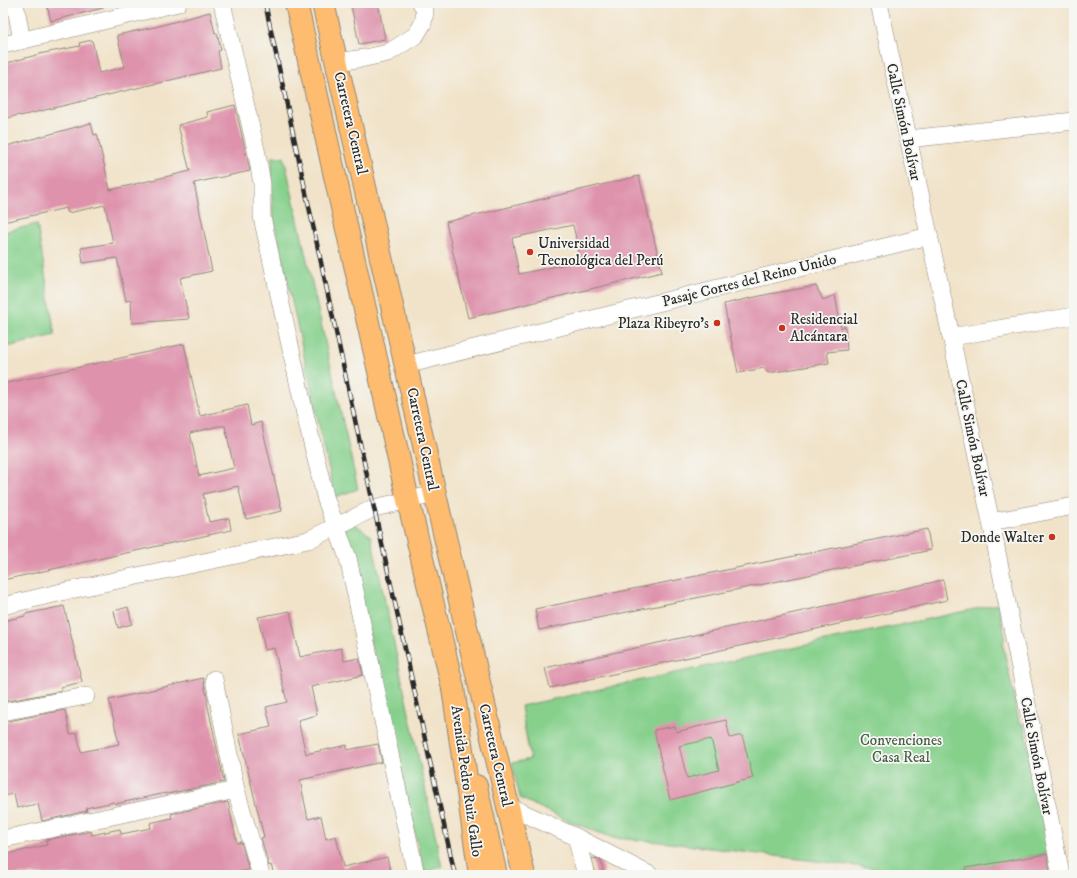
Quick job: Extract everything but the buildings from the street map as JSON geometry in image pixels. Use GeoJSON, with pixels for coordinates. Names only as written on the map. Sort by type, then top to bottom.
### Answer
{"type":"FeatureCollection","features":[{"type":"Feature","properties":{"kind":"main road","name":"Carretera Central"},"geometry":{"type":"LineString","coordinates":[[296,3],[408,500],[496,875]]}},
{"type":"Feature","properties":{"kind":"main road","name":"Carretera Central"},"geometry":{"type":"LineString","coordinates":[[323,3],[524,875]]}},
{"type":"Feature","properties":{"kind":"main road"},"geometry":{"type":"LineString","coordinates":[[312,78],[338,68]]}},
{"type":"Feature","properties":{"kind":"main road","name":"Avenida Pedro Ruiz Gallo"},"geometry":{"type":"LineString","coordinates":[[453,688],[480,875]]}},
{"type":"Feature","properties":{"kind":"street"},"geometry":{"type":"LineString","coordinates":[[15,3],[22,41]]}},
{"type":"Feature","properties":{"kind":"street"},"geometry":{"type":"LineString","coordinates":[[3,45],[22,41],[123,10],[178,3]]}},
{"type":"Feature","properties":{"kind":"street"},"geometry":{"type":"LineString","coordinates":[[222,3],[257,154],[262,184],[262,217],[303,406],[326,500],[348,558],[416,875]]}},
{"type":"Feature","properties":{"kind":"street"},"geometry":{"type":"LineString","coordinates":[[338,68],[365,58],[388,53],[416,35],[423,23],[425,11],[421,3]]}},
{"type":"Feature","properties":{"kind":"street","name":"Calle Simón Bolívar"},"geometry":{"type":"LineString","coordinates":[[879,3],[991,522],[1061,875]]}},
{"type":"Feature","properties":{"kind":"street"},"geometry":{"type":"LineString","coordinates":[[908,138],[1074,121]]}},
{"type":"Feature","properties":{"kind":"street","name":"Pasaje Cortes del Reino Unido"},"geometry":{"type":"LineString","coordinates":[[406,365],[929,236]]}},
{"type":"Feature","properties":{"kind":"street"},"geometry":{"type":"LineString","coordinates":[[951,337],[1074,316]]}},
{"type":"Feature","properties":{"kind":"street"},"geometry":{"type":"LineString","coordinates":[[3,606],[66,591],[308,540],[374,508],[435,494]]}},
{"type":"Feature","properties":{"kind":"street"},"geometry":{"type":"LineString","coordinates":[[991,522],[1074,506]]}},
{"type":"Feature","properties":{"kind":"street"},"geometry":{"type":"LineString","coordinates":[[214,679],[236,790],[261,875]]}},
{"type":"Feature","properties":{"kind":"street"},"geometry":{"type":"LineString","coordinates":[[3,712],[86,696]]}},
{"type":"Feature","properties":{"kind":"street"},"geometry":{"type":"LineString","coordinates":[[3,839],[236,790]]}},
{"type":"Feature","properties":{"kind":"street"},"geometry":{"type":"LineString","coordinates":[[508,806],[576,837],[650,875]]}},
{"type":"Feature","properties":{"kind":"street"},"geometry":{"type":"LineString","coordinates":[[576,837],[586,875]]}},
{"type":"Feature","properties":{"kind":"green space"},"geometry":{"type":"Polygon","coordinates":[[[272,157],[284,157],[358,489],[335,497],[272,211],[272,157]]]}},
{"type":"Feature","properties":{"kind":"green space"},"geometry":{"type":"Polygon","coordinates":[[[37,224],[55,335],[3,348],[3,232],[37,224]]]}},
{"type":"Feature","properties":{"kind":"green space"},"geometry":{"type":"Polygon","coordinates":[[[352,522],[371,536],[442,867],[424,872],[344,529],[352,522]]]}},
{"type":"Feature","properties":{"kind":"green space","name":"Convenciones Casa Real"},"geometry":{"type":"Polygon","coordinates":[[[998,604],[1005,636],[1003,645],[1019,721],[1024,725],[1050,853],[945,873],[913,873],[661,842],[613,838],[566,820],[520,798],[512,763],[530,759],[521,706],[998,604]]]}},
{"type":"Feature","properties":{"kind":"railway"},"geometry":{"type":"LineString","coordinates":[[265,3],[455,875]]}},
{"type":"Feature","properties":{"kind":"place","name":"Universidad Tecnológica del Perú"},"geometry":{"type":"Point","coordinates":[530,252]}},
{"type":"Feature","properties":{"kind":"place","name":"Plaza Ribeyro’s"},"geometry":{"type":"Point","coordinates":[717,323]}},
{"type":"Feature","properties":{"kind":"place","name":"Residencial Alcántara"},"geometry":{"type":"Point","coordinates":[782,328]}},
{"type":"Feature","properties":{"kind":"place","name":"Donde Walter"},"geometry":{"type":"Point","coordinates":[1052,537]}}]}
